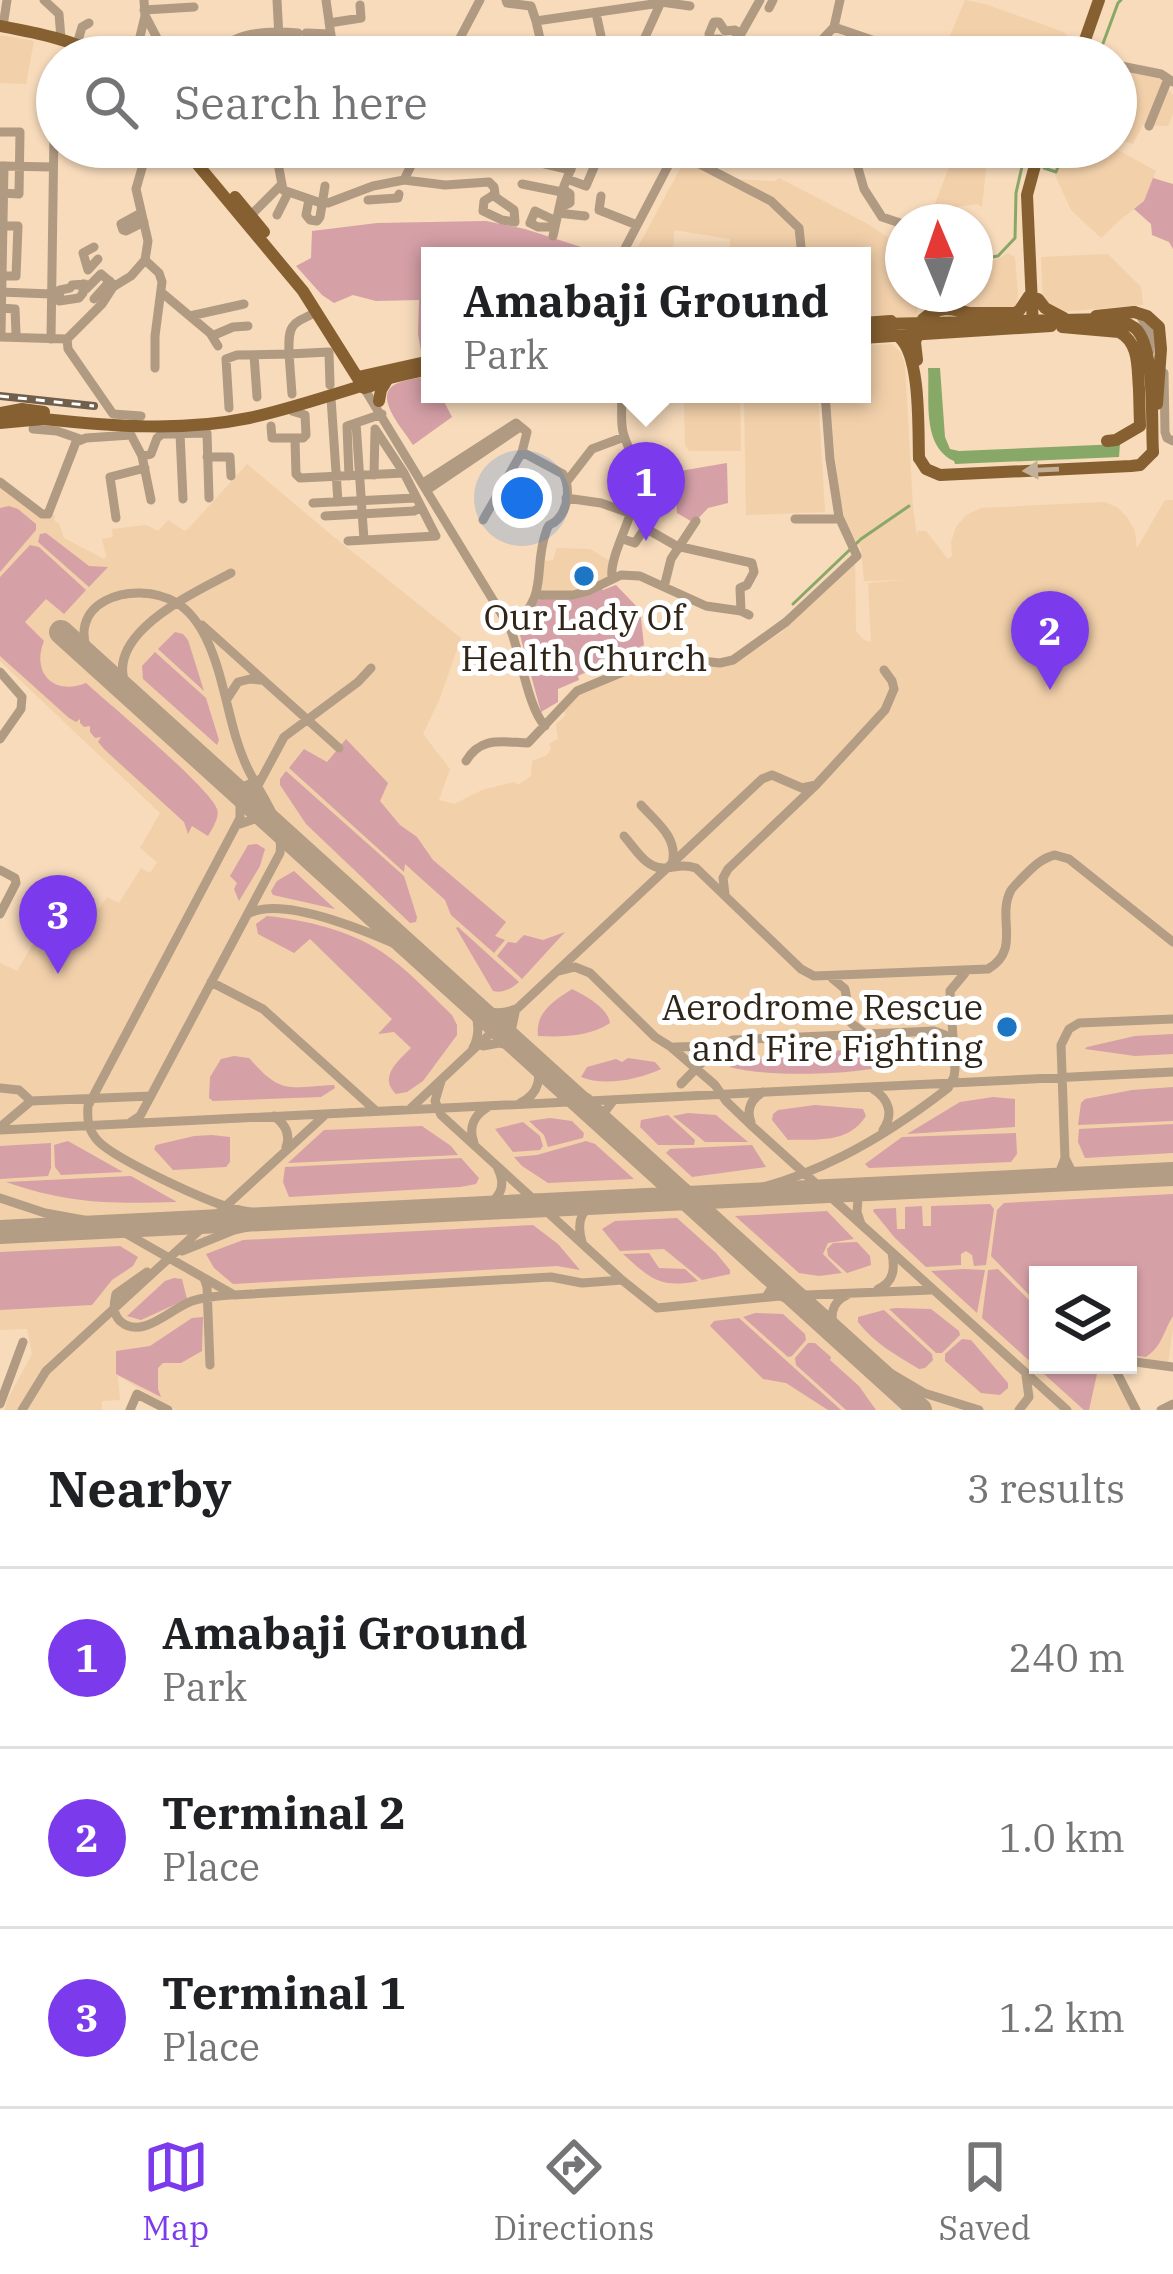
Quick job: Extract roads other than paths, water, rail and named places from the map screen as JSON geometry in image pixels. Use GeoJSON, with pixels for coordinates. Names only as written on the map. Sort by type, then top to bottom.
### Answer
{"type":"FeatureCollection","features":[{"type":"Feature","properties":{"kind":"main road"},"geometry":{"type":"LineString","coordinates":[[1084,36],[1096,0]]}},
{"type":"Feature","properties":{"kind":"main road"},"geometry":{"type":"LineString","coordinates":[[1,27],[50,36]]}},
{"type":"Feature","properties":{"kind":"main road"},"geometry":{"type":"LineString","coordinates":[[1,27],[36,36]]}},
{"type":"Feature","properties":{"kind":"main road"},"geometry":{"type":"LineString","coordinates":[[201,168],[307,291],[317,312],[381,390],[377,415]]}},
{"type":"Feature","properties":{"kind":"main road"},"geometry":{"type":"LineString","coordinates":[[212,168],[368,378]]}},
{"type":"Feature","properties":{"kind":"main road"},"geometry":{"type":"LineString","coordinates":[[1034,313],[1027,195],[1035,168]]}},
{"type":"Feature","properties":{"kind":"main road"},"geometry":{"type":"LineString","coordinates":[[1107,441],[1134,430],[1140,422],[1135,348],[1127,336],[1072,329],[1034,313],[1028,302],[1014,313],[939,310],[920,324],[915,342],[921,409],[919,458],[926,469],[940,475],[1140,464],[1153,452],[1161,338],[1147,316],[1151,322]]}},
{"type":"Feature","properties":{"kind":"main road"},"geometry":{"type":"LineString","coordinates":[[871,333],[905,335],[1045,308],[1064,318],[1151,322]]}},
{"type":"Feature","properties":{"kind":"main road"},"geometry":{"type":"LineString","coordinates":[[871,330],[900,321],[930,323],[1034,313],[1151,322]]}},
{"type":"Feature","properties":{"kind":"main road"},"geometry":{"type":"LineString","coordinates":[[871,332],[1034,313],[1108,319],[1131,326],[1146,350],[1153,452]]}},
{"type":"Feature","properties":{"kind":"main road"},"geometry":{"type":"LineString","coordinates":[[871,333],[892,333],[910,352],[921,409]]}},
{"type":"Feature","properties":{"kind":"main road"},"geometry":{"type":"LineString","coordinates":[[368,378],[421,368]]}},
{"type":"Feature","properties":{"kind":"main road"},"geometry":{"type":"LineString","coordinates":[[0,423],[40,420],[171,426],[224,422],[294,407],[421,368]]}},
{"type":"Feature","properties":{"kind":"main road"},"geometry":{"type":"LineString","coordinates":[[0,410],[22,409],[40,420]]}},
{"type":"Feature","properties":{"kind":"street"},"geometry":{"type":"LineString","coordinates":[[1,27],[7,0]]}},
{"type":"Feature","properties":{"kind":"street"},"geometry":{"type":"LineString","coordinates":[[44,0],[59,14],[61,36]]}},
{"type":"Feature","properties":{"kind":"street"},"geometry":{"type":"LineString","coordinates":[[277,0],[279,36]]}},
{"type":"Feature","properties":{"kind":"street"},"geometry":{"type":"LineString","coordinates":[[326,0],[331,36]]}},
{"type":"Feature","properties":{"kind":"street"},"geometry":{"type":"LineString","coordinates":[[458,36],[478,0]]}},
{"type":"Feature","properties":{"kind":"street"},"geometry":{"type":"LineString","coordinates":[[506,0],[533,3],[539,36]]}},
{"type":"Feature","properties":{"kind":"street"},"geometry":{"type":"LineString","coordinates":[[825,36],[834,26],[840,0]]}},
{"type":"Feature","properties":{"kind":"street"},"geometry":{"type":"LineString","coordinates":[[536,21],[661,2],[690,6]]}},
{"type":"Feature","properties":{"kind":"street"},"geometry":{"type":"LineString","coordinates":[[646,36],[661,2]]}},
{"type":"Feature","properties":{"kind":"street"},"geometry":{"type":"LineString","coordinates":[[737,36],[767,3]]}},
{"type":"Feature","properties":{"kind":"street"},"geometry":{"type":"LineString","coordinates":[[337,36],[361,18],[360,5]]}},
{"type":"Feature","properties":{"kind":"street"},"geometry":{"type":"LineString","coordinates":[[156,36],[144,8],[194,7]]}},
{"type":"Feature","properties":{"kind":"street"},"geometry":{"type":"LineString","coordinates":[[596,13],[601,36]]}},
{"type":"Feature","properties":{"kind":"street"},"geometry":{"type":"LineString","coordinates":[[83,36],[82,27],[89,22]]}},
{"type":"Feature","properties":{"kind":"street"},"geometry":{"type":"LineString","coordinates":[[711,36],[714,22],[725,31],[739,33]]}},
{"type":"Feature","properties":{"kind":"street"},"geometry":{"type":"LineString","coordinates":[[834,26],[861,36]]}},
{"type":"Feature","properties":{"kind":"street"},"geometry":{"type":"LineString","coordinates":[[244,36],[279,31],[315,36]]}},
{"type":"Feature","properties":{"kind":"street"},"geometry":{"type":"LineString","coordinates":[[1137,70],[1169,77],[1149,126]]}},
{"type":"Feature","properties":{"kind":"street"},"geometry":{"type":"LineString","coordinates":[[0,132],[20,133],[19,194],[2,194]]}},
{"type":"Feature","properties":{"kind":"street"},"geometry":{"type":"LineString","coordinates":[[36,167],[2,166],[2,226],[18,226],[16,276],[1,276],[0,335],[67,339]]}},
{"type":"Feature","properties":{"kind":"street"},"geometry":{"type":"LineString","coordinates":[[51,339],[52,168]]}},
{"type":"Feature","properties":{"kind":"street"},"geometry":{"type":"LineString","coordinates":[[141,416],[113,414],[68,349],[67,339],[112,283],[131,275],[145,260],[148,245],[139,184],[144,168]]}},
{"type":"Feature","properties":{"kind":"street"},"geometry":{"type":"LineString","coordinates":[[277,215],[285,189],[280,168]]}},
{"type":"Feature","properties":{"kind":"street"},"geometry":{"type":"LineString","coordinates":[[404,180],[409,168]]}},
{"type":"Feature","properties":{"kind":"street"},"geometry":{"type":"LineString","coordinates":[[549,168],[566,183],[570,194],[570,203],[556,221],[585,216]]}},
{"type":"Feature","properties":{"kind":"street"},"geometry":{"type":"LineString","coordinates":[[566,183],[572,168]]}},
{"type":"Feature","properties":{"kind":"street"},"geometry":{"type":"LineString","coordinates":[[522,184],[587,185],[594,168]]}},
{"type":"Feature","properties":{"kind":"street"},"geometry":{"type":"LineString","coordinates":[[625,247],[671,168]]}},
{"type":"Feature","properties":{"kind":"street"},"geometry":{"type":"LineString","coordinates":[[708,168],[771,200],[799,228],[801,247]]}},
{"type":"Feature","properties":{"kind":"street"},"geometry":{"type":"LineString","coordinates":[[858,168],[864,189],[885,218]]}},
{"type":"Feature","properties":{"kind":"street"},"geometry":{"type":"LineString","coordinates":[[368,200],[404,180],[445,185],[489,182],[494,196]]}},
{"type":"Feature","properties":{"kind":"street"},"geometry":{"type":"LineString","coordinates":[[251,215],[285,189]]}},
{"type":"Feature","properties":{"kind":"street"},"geometry":{"type":"LineString","coordinates":[[285,189],[309,200],[395,199],[399,194]]}},
{"type":"Feature","properties":{"kind":"street"},"geometry":{"type":"LineString","coordinates":[[601,196],[598,210],[637,225]]}},
{"type":"Feature","properties":{"kind":"street"},"geometry":{"type":"LineString","coordinates":[[309,200],[306,215],[311,221],[320,218],[329,198]]}},
{"type":"Feature","properties":{"kind":"street"},"geometry":{"type":"LineString","coordinates":[[66,250],[88,249],[85,286]]}},
{"type":"Feature","properties":{"kind":"street"},"geometry":{"type":"LineString","coordinates":[[145,260],[159,273],[161,292],[155,368]]}},
{"type":"Feature","properties":{"kind":"street"},"geometry":{"type":"LineString","coordinates":[[85,286],[101,274],[112,283]]}},
{"type":"Feature","properties":{"kind":"street"},"geometry":{"type":"LineString","coordinates":[[85,286],[98,301]]}},
{"type":"Feature","properties":{"kind":"street"},"geometry":{"type":"LineString","coordinates":[[1,292],[51,294]]}},
{"type":"Feature","properties":{"kind":"street"},"geometry":{"type":"LineString","coordinates":[[161,292],[215,341],[232,327],[248,326]]}},
{"type":"Feature","properties":{"kind":"street"},"geometry":{"type":"LineString","coordinates":[[190,316],[244,304]]}},
{"type":"Feature","properties":{"kind":"street"},"geometry":{"type":"LineString","coordinates":[[0,308],[15,309],[16,333]]}},
{"type":"Feature","properties":{"kind":"street"},"geometry":{"type":"LineString","coordinates":[[292,394],[290,329],[317,312]]}},
{"type":"Feature","properties":{"kind":"street"},"geometry":{"type":"LineString","coordinates":[[1134,430],[1132,379],[1149,354],[1151,322]]}},
{"type":"Feature","properties":{"kind":"street"},"geometry":{"type":"LineString","coordinates":[[1151,322],[1165,433],[1173,441]]}},
{"type":"Feature","properties":{"kind":"street"},"geometry":{"type":"LineString","coordinates":[[230,408],[226,358],[236,355],[329,352],[330,385]]}},
{"type":"Feature","properties":{"kind":"street"},"geometry":{"type":"LineString","coordinates":[[254,355],[257,397]]}},
{"type":"Feature","properties":{"kind":"street"},"geometry":{"type":"LineString","coordinates":[[348,541],[436,536],[377,415],[368,378]]}},
{"type":"Feature","properties":{"kind":"street"},"geometry":{"type":"LineString","coordinates":[[93,385],[105,416]]}},
{"type":"Feature","properties":{"kind":"street"},"geometry":{"type":"LineString","coordinates":[[332,398],[334,427],[361,508],[364,540]]}},
{"type":"Feature","properties":{"kind":"street"},"geometry":{"type":"LineString","coordinates":[[612,577],[612,561],[639,485],[639,469],[624,437],[623,403]]}},
{"type":"Feature","properties":{"kind":"street"},"geometry":{"type":"LineString","coordinates":[[466,761],[481,744],[528,743],[577,692],[652,660],[733,660],[786,622],[857,556],[839,519],[826,403]]}},
{"type":"Feature","properties":{"kind":"street"},"geometry":{"type":"LineString","coordinates":[[271,426],[272,439],[306,435],[305,415],[292,411]]}},
{"type":"Feature","properties":{"kind":"street"},"geometry":{"type":"LineString","coordinates":[[306,429],[352,424],[377,415]]}},
{"type":"Feature","properties":{"kind":"street"},"geometry":{"type":"LineString","coordinates":[[374,475],[377,415]]}},
{"type":"Feature","properties":{"kind":"street"},"geometry":{"type":"LineString","coordinates":[[377,415],[427,485],[502,613],[524,668],[534,711],[545,726]]}},
{"type":"Feature","properties":{"kind":"street"},"geometry":{"type":"LineString","coordinates":[[40,420],[80,439],[133,436],[151,500]]}},
{"type":"Feature","properties":{"kind":"street"},"geometry":{"type":"LineString","coordinates":[[427,485],[516,423],[527,434],[522,452],[483,520]]}},
{"type":"Feature","properties":{"kind":"street"},"geometry":{"type":"LineString","coordinates":[[338,502],[348,476],[352,424]]}},
{"type":"Feature","properties":{"kind":"street"},"geometry":{"type":"LineString","coordinates":[[427,485],[466,470],[520,428]]}},
{"type":"Feature","properties":{"kind":"street"},"geometry":{"type":"LineString","coordinates":[[116,518],[110,477],[143,462],[159,436],[207,433],[209,499]]}},
{"type":"Feature","properties":{"kind":"street"},"geometry":{"type":"LineString","coordinates":[[180,434],[183,499]]}},
{"type":"Feature","properties":{"kind":"street"},"geometry":{"type":"LineString","coordinates":[[510,628],[537,596],[545,533],[562,513],[568,480],[592,448],[624,437]]}},
{"type":"Feature","properties":{"kind":"street"},"geometry":{"type":"LineString","coordinates":[[0,482],[48,514],[80,439]]}},
{"type":"Feature","properties":{"kind":"street"},"geometry":{"type":"LineString","coordinates":[[295,439],[300,478],[406,470],[427,485]]}},
{"type":"Feature","properties":{"kind":"street"},"geometry":{"type":"LineString","coordinates":[[522,452],[568,480]]}},
{"type":"Feature","properties":{"kind":"street"},"geometry":{"type":"LineString","coordinates":[[207,458],[230,457],[231,476]]}},
{"type":"Feature","properties":{"kind":"street"},"geometry":{"type":"LineString","coordinates":[[566,498],[632,514]]}},
{"type":"Feature","properties":{"kind":"street"},"geometry":{"type":"LineString","coordinates":[[313,503],[414,511],[418,503]]}},
{"type":"Feature","properties":{"kind":"street"},"geometry":{"type":"LineString","coordinates":[[325,516],[361,508]]}},
{"type":"Feature","properties":{"kind":"street"},"geometry":{"type":"LineString","coordinates":[[795,519],[839,519]]}},
{"type":"Feature","properties":{"kind":"street"},"geometry":{"type":"LineString","coordinates":[[664,586],[671,559],[696,520]]}},
{"type":"Feature","properties":{"kind":"street"},"geometry":{"type":"LineString","coordinates":[[537,596],[588,591],[612,577],[640,576],[688,601],[745,613],[740,588],[754,572],[752,563],[680,548],[644,528],[635,543],[623,539]]}},
{"type":"Feature","properties":{"kind":"street"},"geometry":{"type":"LineString","coordinates":[[0,672],[22,697],[21,710],[0,739]]}},
{"type":"Feature","properties":{"kind":"street"},"geometry":{"type":"LineString","coordinates":[[0,870],[16,883],[0,914]]}},
{"type":"Feature","properties":{"kind":"street"},"geometry":{"type":"LineString","coordinates":[[0,1404],[23,1342]]}},
{"type":"Feature","properties":{"kind":"street"},"geometry":{"type":"LineString","coordinates":[[1137,1362],[1173,1367]]}},
{"type":"Feature","properties":{"kind":"street"},"geometry":{"type":"LineString","coordinates":[[1118,1374],[1136,1410]]}},
{"type":"Feature","properties":{"kind":"street"},"geometry":{"type":"LineString","coordinates":[[130,1410],[136,1394],[168,1410]]}},
{"type":"Feature","properties":{"kind":"street"},"geometry":{"type":"LineString","coordinates":[[1161,1410],[1173,1404]]}},
{"type":"Feature","properties":{"kind":"waterway"},"geometry":{"type":"LineString","coordinates":[[1106,36],[1121,0]]}},
{"type":"Feature","properties":{"kind":"waterway"},"geometry":{"type":"LineString","coordinates":[[993,257],[1015,238],[1022,168]]}},
{"type":"Feature","properties":{"kind":"waterway"},"geometry":{"type":"LineString","coordinates":[[1044,168],[1056,172],[1058,168]]}},
{"type":"Feature","properties":{"kind":"waterway"},"geometry":{"type":"LineString","coordinates":[[793,604],[861,539],[909,506]]}},
{"type":"Feature","properties":{"kind":"railway"},"geometry":{"type":"LineString","coordinates":[[0,396],[94,406]]}},
{"type":"Feature","properties":{"kind":"place","name":"Amabaji Ground"},"geometry":{"type":"Point","coordinates":[646,541]}},
{"type":"Feature","properties":{"kind":"place","name":"Our Lady Of Health Church"},"geometry":{"type":"Point","coordinates":[584,576]}},
{"type":"Feature","properties":{"kind":"place","name":"Terminal 2"},"geometry":{"type":"Point","coordinates":[1050,690]}},
{"type":"Feature","properties":{"kind":"place","name":"Terminal 1"},"geometry":{"type":"Point","coordinates":[58,974]}},
{"type":"Feature","properties":{"kind":"place","name":"Aerodrome Rescue and Fire Fighting"},"geometry":{"type":"Point","coordinates":[1007,1027]}}]}
